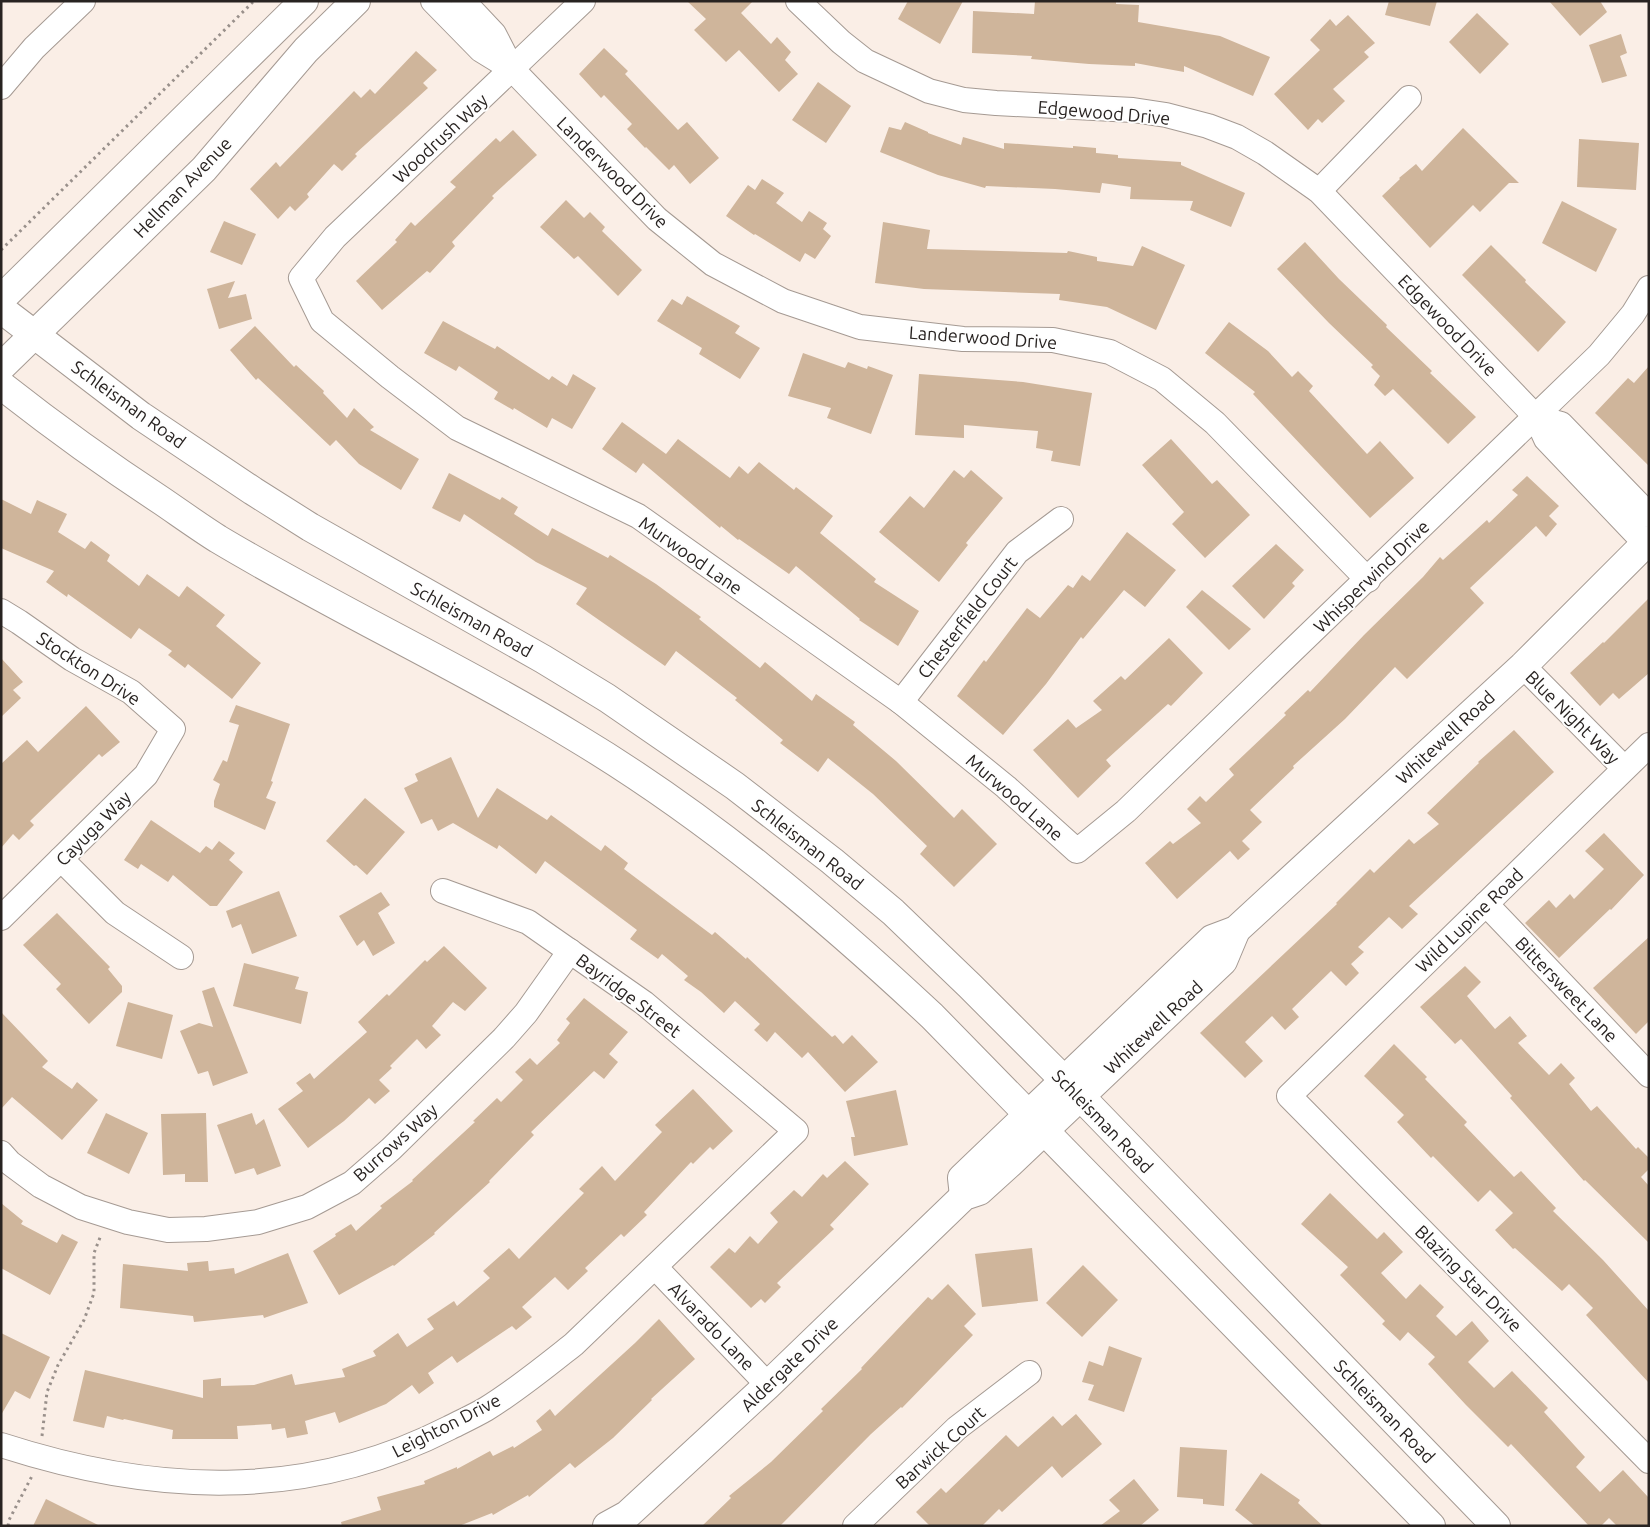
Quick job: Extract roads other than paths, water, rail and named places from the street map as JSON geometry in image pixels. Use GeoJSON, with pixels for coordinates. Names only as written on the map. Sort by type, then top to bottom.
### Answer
{"type":"FeatureCollection","features":[{"type":"Feature","properties":{"kind":"main road"},"geometry":{"type":"LineString","coordinates":[[1,299],[304,1]]}},
{"type":"Feature","properties":{"kind":"main road","name":"Hellman Avenue"},"geometry":{"type":"LineString","coordinates":[[1,367],[35,336],[204,169],[306,50],[356,1]]}},
{"type":"Feature","properties":{"kind":"main road","name":"Schleisman Road"},"geometry":{"type":"LineString","coordinates":[[1,309],[141,416],[253,491],[310,527],[543,659],[671,741],[734,786],[893,912],[1072,1088],[1496,1526]]}},
{"type":"Feature","properties":{"kind":"main road"},"geometry":{"type":"LineString","coordinates":[[1,385],[123,476],[217,538],[293,582],[501,693],[578,738],[668,798],[736,847],[810,906],[875,962],[932,1016],[1431,1526]]}},
{"type":"Feature","properties":{"kind":"main road","name":"Whitewell Road"},"geometry":{"type":"LineString","coordinates":[[1072,1088],[1212,939],[1236,930],[1523,666],[1647,542]]}},
{"type":"Feature","properties":{"kind":"main road","name":"Aldergate Drive"},"geometry":{"type":"LineString","coordinates":[[623,1522],[964,1196],[962,1178],[1037,1122],[1072,1088]]}},
{"type":"Feature","properties":{"kind":"street"},"geometry":{"type":"LineString","coordinates":[[1,87],[34,48],[83,1]]}},
{"type":"Feature","properties":{"kind":"street","name":"Landerwood Drive"},"geometry":{"type":"LineString","coordinates":[[433,1],[481,50],[512,69],[657,219],[713,264],[783,301],[860,326],[963,339],[1053,340],[1110,352],[1162,379],[1215,423],[1368,580]]}},
{"type":"Feature","properties":{"kind":"street","name":"Landerwood Drive"},"geometry":{"type":"LineString","coordinates":[[463,1],[494,34],[512,69]]}},
{"type":"Feature","properties":{"kind":"street","name":"Woodrush Way"},"geometry":{"type":"LineString","coordinates":[[301,278],[335,237],[583,1]]}},
{"type":"Feature","properties":{"kind":"street","name":"Edgewood Drive"},"geometry":{"type":"LineString","coordinates":[[798,1],[841,42],[865,60],[929,91],[964,100],[1132,110],[1166,115],[1208,126],[1237,137],[1265,153],[1319,190],[1536,417],[1546,439],[1647,542]]}},
{"type":"Feature","properties":{"kind":"street"},"geometry":{"type":"LineString","coordinates":[[1319,190],[1410,98]]}},
{"type":"Feature","properties":{"kind":"street","name":"Murwood Lane"},"geometry":{"type":"LineString","coordinates":[[301,278],[322,321],[390,377],[457,428],[638,516],[901,702],[1006,787],[1077,850]]}},
{"type":"Feature","properties":{"kind":"street","name":"Whisperwind Drive"},"geometry":{"type":"LineString","coordinates":[[1077,850],[1126,811],[1536,417],[1599,355],[1633,314],[1649,288]]}},
{"type":"Feature","properties":{"kind":"street"},"geometry":{"type":"LineString","coordinates":[[1536,417],[1560,424],[1649,515]]}},
{"type":"Feature","properties":{"kind":"street","name":"Chesterfield Court"},"geometry":{"type":"LineString","coordinates":[[901,702],[1017,552],[1061,519]]}},
{"type":"Feature","properties":{"kind":"street","name":"Stockton Drive"},"geometry":{"type":"LineString","coordinates":[[1,611],[72,659],[131,692],[173,729]]}},
{"type":"Feature","properties":{"kind":"street","name":"Blue Night Way"},"geometry":{"type":"LineString","coordinates":[[1523,666],[1624,768]]}},
{"type":"Feature","properties":{"kind":"street","name":"Cayuga Way"},"geometry":{"type":"LineString","coordinates":[[1,918],[146,775],[173,729]]}},
{"type":"Feature","properties":{"kind":"street","name":"Wild Lupine Road"},"geometry":{"type":"LineString","coordinates":[[1289,1096],[1649,745]]}},
{"type":"Feature","properties":{"kind":"street"},"geometry":{"type":"LineString","coordinates":[[61,859],[115,913],[181,957]]}},
{"type":"Feature","properties":{"kind":"street","name":"Bayridge Street"},"geometry":{"type":"LineString","coordinates":[[442,891],[528,922],[644,1003],[796,1131]]}},
{"type":"Feature","properties":{"kind":"street","name":"Bittersweet Lane"},"geometry":{"type":"LineString","coordinates":[[1486,904],[1649,1074]]}},
{"type":"Feature","properties":{"kind":"street","name":"Burrows Way"},"geometry":{"type":"LineString","coordinates":[[1,1153],[10,1163],[41,1186],[81,1207],[128,1222],[168,1230],[206,1229],[258,1222],[307,1207],[352,1183],[391,1149],[504,1038],[526,1013],[570,951]]}},
{"type":"Feature","properties":{"kind":"street","name":"Blazing Star Drive"},"geometry":{"type":"LineString","coordinates":[[1289,1096],[1649,1460]]}},
{"type":"Feature","properties":{"kind":"street","name":"Leighton Drive"},"geometry":{"type":"LineString","coordinates":[[1,1445],[60,1464],[122,1476],[186,1482],[251,1482],[318,1475],[382,1458],[432,1437],[484,1410],[535,1376],[574,1344],[796,1131]]}},
{"type":"Feature","properties":{"kind":"street","name":"Alvarado Lane"},"geometry":{"type":"LineString","coordinates":[[655,1267],[768,1385]]}},
{"type":"Feature","properties":{"kind":"street","name":"Barwick Court"},"geometry":{"type":"LineString","coordinates":[[855,1526],[957,1428],[1029,1374]]}}]}
